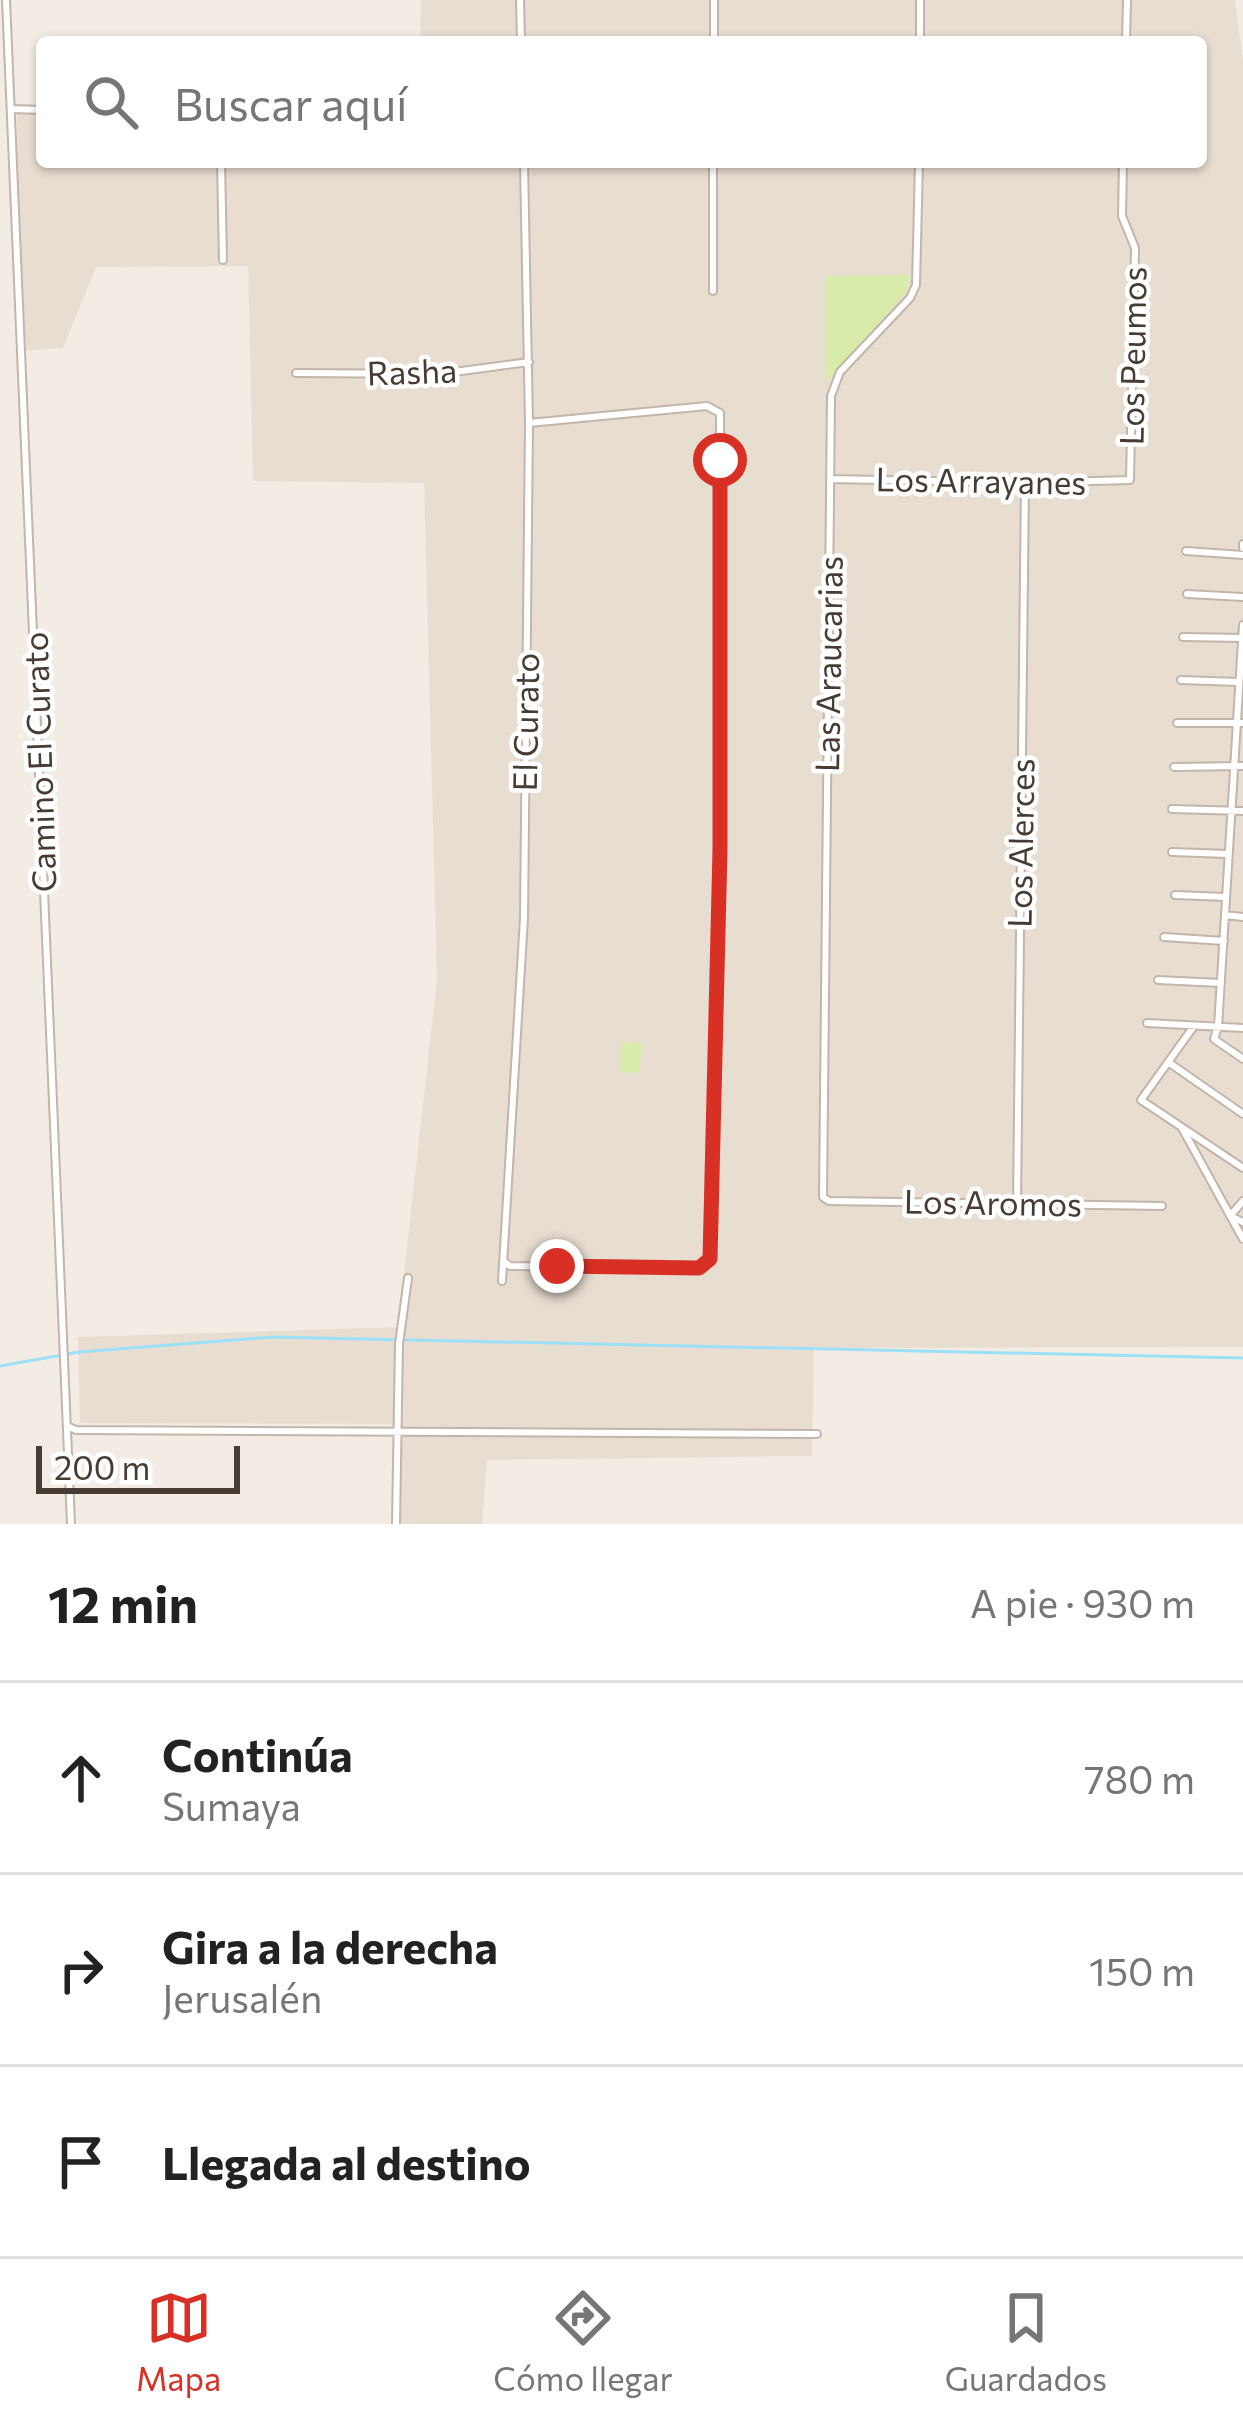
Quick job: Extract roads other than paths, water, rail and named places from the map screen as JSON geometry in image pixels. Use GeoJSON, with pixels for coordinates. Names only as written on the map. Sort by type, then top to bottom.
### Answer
{"type":"FeatureCollection","features":[{"type":"Feature","properties":{"kind":"street","name":"Camino El Curato"},"geometry":{"type":"LineString","coordinates":[[6,0],[71,1524]]}},
{"type":"Feature","properties":{"kind":"street"},"geometry":{"type":"LineString","coordinates":[[520,0],[521,36]]}},
{"type":"Feature","properties":{"kind":"street"},"geometry":{"type":"LineString","coordinates":[[714,0],[714,36]]}},
{"type":"Feature","properties":{"kind":"street"},"geometry":{"type":"LineString","coordinates":[[920,0],[920,36]]}},
{"type":"Feature","properties":{"kind":"street"},"geometry":{"type":"LineString","coordinates":[[1126,36],[1127,0]]}},
{"type":"Feature","properties":{"kind":"street"},"geometry":{"type":"LineString","coordinates":[[11,109],[36,110]]}},
{"type":"Feature","properties":{"kind":"street"},"geometry":{"type":"LineString","coordinates":[[221,168],[223,260]]}},
{"type":"Feature","properties":{"kind":"street","name":"El Curato"},"geometry":{"type":"LineString","coordinates":[[502,1281],[524,917],[530,422],[524,168]]}},
{"type":"Feature","properties":{"kind":"street"},"geometry":{"type":"LineString","coordinates":[[713,168],[713,291]]}},
{"type":"Feature","properties":{"kind":"street","name":"Las Araucarias"},"geometry":{"type":"LineString","coordinates":[[824,1198],[833,383],[910,298],[918,278],[919,168]]}},
{"type":"Feature","properties":{"kind":"street","name":"Los Peumos"},"geometry":{"type":"LineString","coordinates":[[1123,168],[1123,219],[1135,248],[1130,480]]}},
{"type":"Feature","properties":{"kind":"street","name":"Rasha"},"geometry":{"type":"LineString","coordinates":[[296,373],[439,374],[529,362]]}},
{"type":"Feature","properties":{"kind":"street"},"geometry":{"type":"LineString","coordinates":[[503,1262],[705,1266],[710,1257],[720,850],[720,417],[716,408],[530,422]]}},
{"type":"Feature","properties":{"kind":"street","name":"Los Arrayanes"},"geometry":{"type":"LineString","coordinates":[[831,479],[1130,480]]}},
{"type":"Feature","properties":{"kind":"street","name":"Los Alerces"},"geometry":{"type":"LineString","coordinates":[[1017,1204],[1025,483]]}},
{"type":"Feature","properties":{"kind":"street"},"geometry":{"type":"LineString","coordinates":[[1186,551],[1243,549]]}},
{"type":"Feature","properties":{"kind":"street"},"geometry":{"type":"LineString","coordinates":[[1187,594],[1243,597]]}},
{"type":"Feature","properties":{"kind":"street"},"geometry":{"type":"LineString","coordinates":[[1243,626],[1239,767],[1232,811],[1219,1027],[1214,1040],[1243,1059]]}},
{"type":"Feature","properties":{"kind":"street"},"geometry":{"type":"LineString","coordinates":[[1183,637],[1243,638]]}},
{"type":"Feature","properties":{"kind":"street"},"geometry":{"type":"LineString","coordinates":[[1181,680],[1241,681]]}},
{"type":"Feature","properties":{"kind":"street"},"geometry":{"type":"LineString","coordinates":[[1177,724],[1240,724]]}},
{"type":"Feature","properties":{"kind":"street"},"geometry":{"type":"LineString","coordinates":[[1174,767],[1239,767]]}},
{"type":"Feature","properties":{"kind":"street"},"geometry":{"type":"LineString","coordinates":[[1172,809],[1243,811]]}},
{"type":"Feature","properties":{"kind":"street"},"geometry":{"type":"LineString","coordinates":[[1172,852],[1229,854]]}},
{"type":"Feature","properties":{"kind":"street"},"geometry":{"type":"LineString","coordinates":[[1175,895],[1226,897]]}},
{"type":"Feature","properties":{"kind":"street"},"geometry":{"type":"LineString","coordinates":[[1225,915],[1243,916]]}},
{"type":"Feature","properties":{"kind":"street"},"geometry":{"type":"LineString","coordinates":[[1164,938],[1224,940]]}},
{"type":"Feature","properties":{"kind":"street"},"geometry":{"type":"LineString","coordinates":[[1158,980],[1221,983]]}},
{"type":"Feature","properties":{"kind":"street"},"geometry":{"type":"LineString","coordinates":[[1147,1023],[1243,1028]]}},
{"type":"Feature","properties":{"kind":"street"},"geometry":{"type":"LineString","coordinates":[[1194,1026],[1142,1100],[1243,1168]]}},
{"type":"Feature","properties":{"kind":"street"},"geometry":{"type":"LineString","coordinates":[[1168,1062],[1243,1114]]}},
{"type":"Feature","properties":{"kind":"street"},"geometry":{"type":"LineString","coordinates":[[1180,1125],[1243,1239]]}},
{"type":"Feature","properties":{"kind":"street","name":"Los Aromos"},"geometry":{"type":"LineString","coordinates":[[824,1198],[1162,1206]]}},
{"type":"Feature","properties":{"kind":"street"},"geometry":{"type":"LineString","coordinates":[[1230,1216],[1243,1201]]}},
{"type":"Feature","properties":{"kind":"street"},"geometry":{"type":"LineString","coordinates":[[1230,1216],[1243,1222]]}},
{"type":"Feature","properties":{"kind":"street"},"geometry":{"type":"LineString","coordinates":[[396,1524],[399,1344],[408,1278]]}},
{"type":"Feature","properties":{"kind":"street"},"geometry":{"type":"LineString","coordinates":[[67,1426],[76,1430],[817,1434]]}},
{"type":"Feature","properties":{"kind":"waterway"},"geometry":{"type":"LineString","coordinates":[[0,1366],[79,1352],[273,1337],[1243,1358]]}}]}
